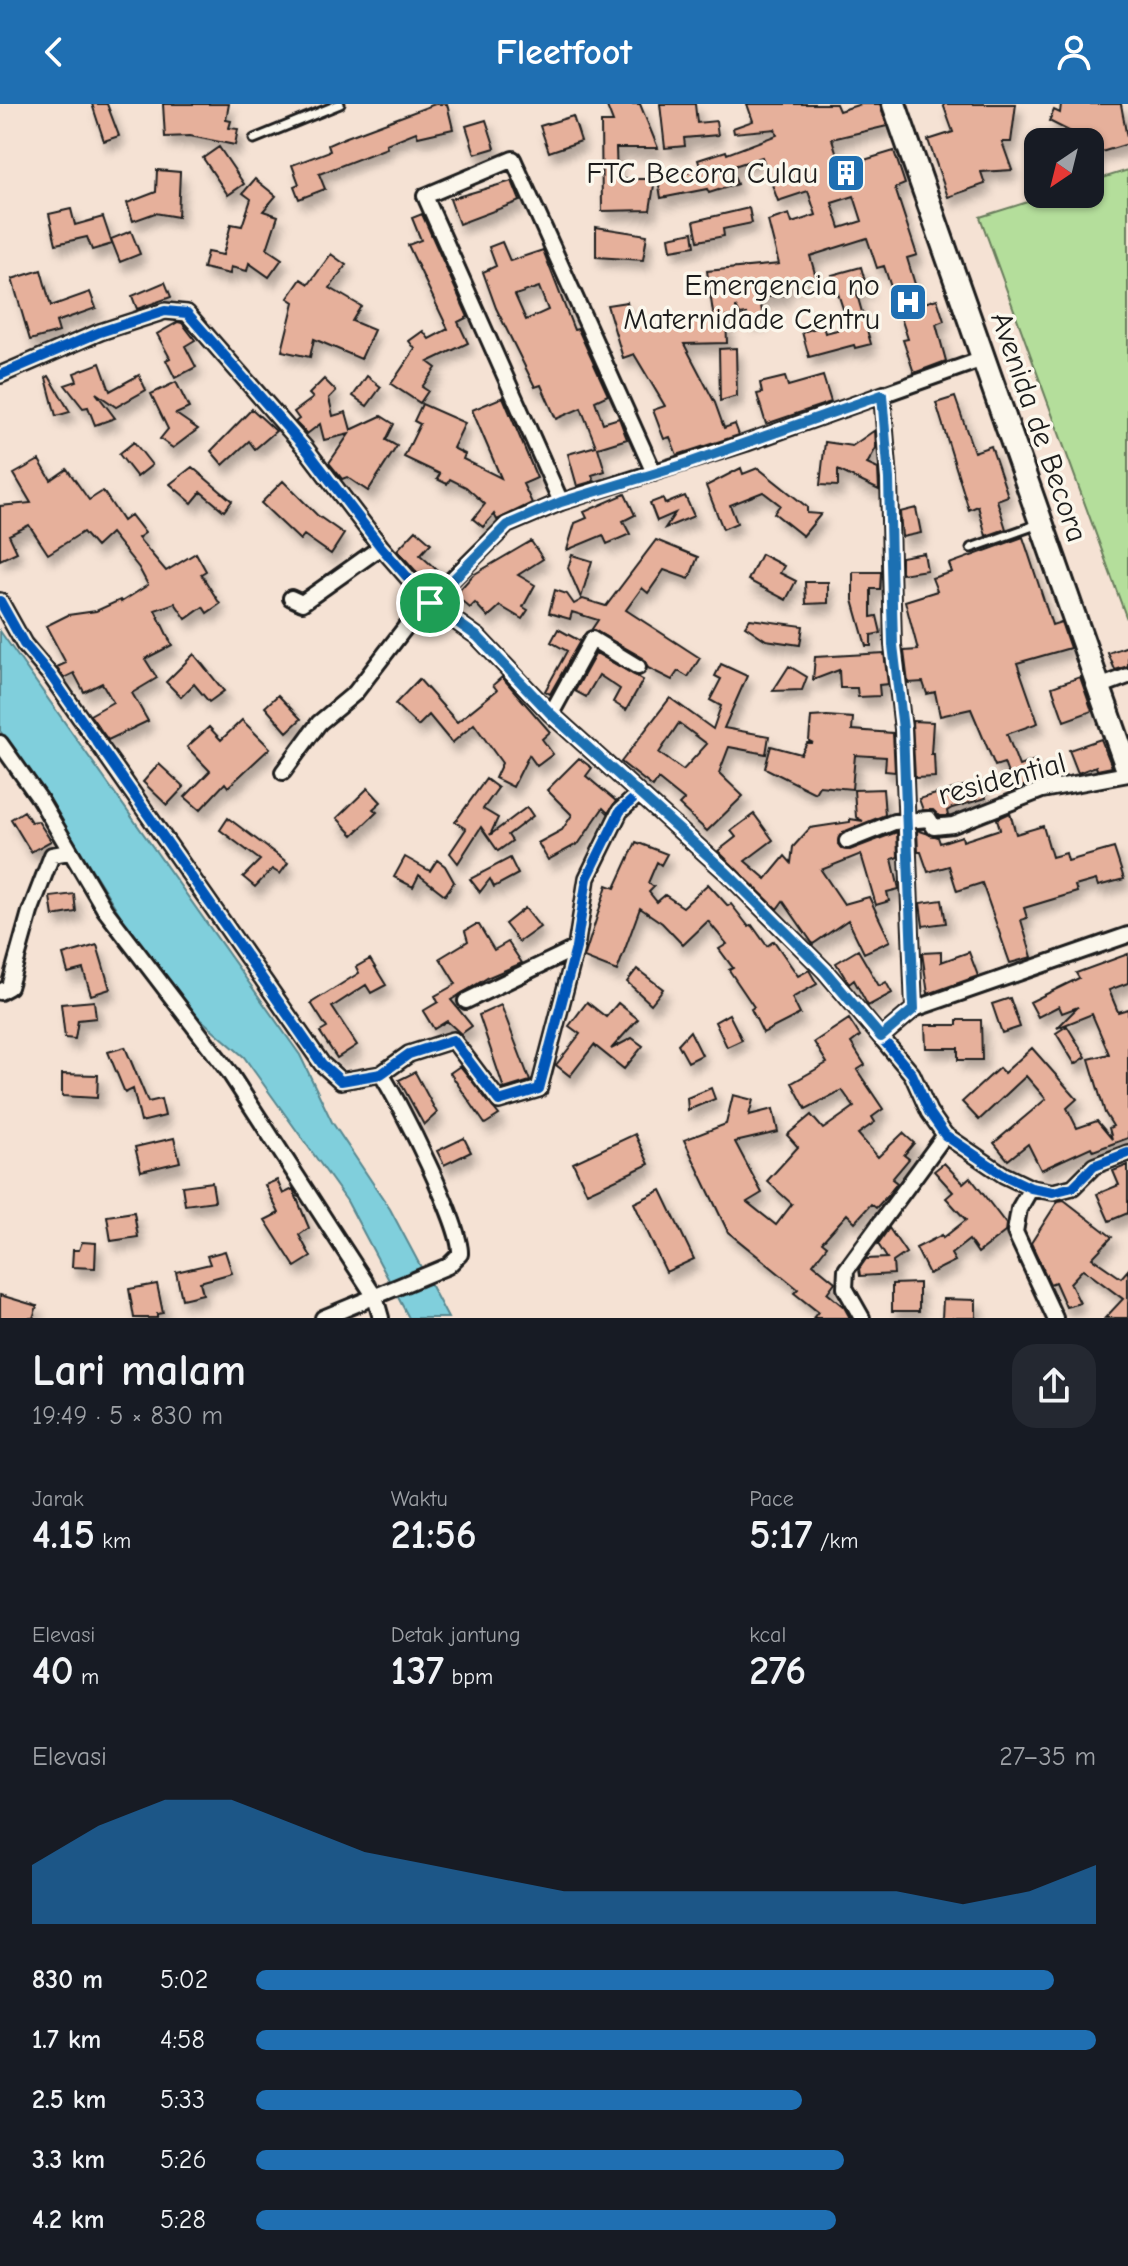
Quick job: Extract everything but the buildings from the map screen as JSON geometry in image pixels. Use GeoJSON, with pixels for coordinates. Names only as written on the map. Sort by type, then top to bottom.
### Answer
{"type":"FeatureCollection","features":[{"type":"Feature","properties":{"kind":"main road","name":"Avenida de Becora"},"geometry":{"type":"LineString","coordinates":[[894,104],[1128,772]]}},
{"type":"Feature","properties":{"kind":"street"},"geometry":{"type":"LineString","coordinates":[[561,502],[425,196],[513,159],[654,473]]}},
{"type":"Feature","properties":{"kind":"street"},"geometry":{"type":"LineString","coordinates":[[0,375],[100,332],[165,311],[187,313],[306,449],[381,547],[430,603],[478,637],[551,714],[726,872],[825,971],[912,1074],[929,1112],[945,1135],[1004,1175],[1031,1188],[1053,1192],[1073,1187],[1094,1166],[1128,1153]]}},
{"type":"Feature","properties":{"kind":"street"},"geometry":{"type":"LineString","coordinates":[[283,772],[319,723],[355,693],[411,620],[507,525],[561,502],[983,359]]}},
{"type":"Feature","properties":{"kind":"street"},"geometry":{"type":"LineString","coordinates":[[882,395],[889,479],[893,645],[903,729],[914,1009]]}},
{"type":"Feature","properties":{"kind":"street"},"geometry":{"type":"LineString","coordinates":[[291,598],[302,603],[381,547]]}},
{"type":"Feature","properties":{"kind":"street"},"geometry":{"type":"LineString","coordinates":[[0,601],[24,644],[51,676],[322,1064],[341,1081],[381,1074],[409,1054],[453,1040],[499,1101],[539,1089],[576,948],[587,878],[620,811],[639,794]]}},
{"type":"Feature","properties":{"kind":"street"},"geometry":{"type":"LineString","coordinates":[[551,714],[592,639],[638,667]]}},
{"type":"Feature","properties":{"kind":"street"},"geometry":{"type":"LineString","coordinates":[[1099,687],[1128,676]]}},
{"type":"Feature","properties":{"kind":"street"},"geometry":{"type":"LineString","coordinates":[[0,743],[39,798],[105,910],[237,1084],[382,1295],[381,1318]]}},
{"type":"Feature","properties":{"kind":"street","name":"residential"},"geometry":{"type":"LineString","coordinates":[[847,841],[906,820],[929,819],[934,827],[953,825],[1042,790],[1128,772]]}},
{"type":"Feature","properties":{"kind":"street"},"geometry":{"type":"LineString","coordinates":[[0,992],[9,987],[30,912],[52,855],[69,852]]}},
{"type":"Feature","properties":{"kind":"street"},"geometry":{"type":"LineString","coordinates":[[881,1037],[914,1009],[1128,935]]}},
{"type":"Feature","properties":{"kind":"street"},"geometry":{"type":"LineString","coordinates":[[466,1001],[576,948]]}},
{"type":"Feature","properties":{"kind":"street"},"geometry":{"type":"LineString","coordinates":[[323,1318],[448,1266],[460,1254],[455,1224],[395,1095],[381,1074]]}},
{"type":"Feature","properties":{"kind":"street"},"geometry":{"type":"LineString","coordinates":[[862,1318],[845,1288],[846,1270],[945,1135]]}},
{"type":"Feature","properties":{"kind":"street"},"geometry":{"type":"LineString","coordinates":[[1031,1188],[1019,1209],[1015,1232],[1055,1318]]}},
{"type":"Feature","properties":{"kind":"lane"},"geometry":{"type":"LineString","coordinates":[[254,139],[340,104]]}},
{"type":"Feature","properties":{"kind":"lane"},"geometry":{"type":"LineString","coordinates":[[971,548],[1041,523]]}},
{"type":"Feature","properties":{"kind":"green space"},"geometry":{"type":"Polygon","coordinates":[[[1128,170],[1128,622],[980,217],[1024,203],[1024,208],[1104,208],[1104,178],[1128,170]]]}},
{"type":"Feature","properties":{"kind":"water"},"geometry":{"type":"Polygon","coordinates":[[[0,631],[300,1055],[332,1122],[390,1209],[448,1318],[409,1318],[347,1201],[244,1057],[197,1016],[140,947],[34,776],[0,731],[0,631]]]}},
{"type":"Feature","properties":{"kind":"cycle path"},"geometry":{"type":"LineString","coordinates":[[0,375],[100,332],[165,311],[187,313],[306,449],[381,547],[430,603],[478,637],[551,714],[726,872],[825,971],[912,1074],[929,1112],[945,1135],[1004,1175],[1031,1188],[1053,1192],[1073,1187],[1094,1166],[1128,1153]]}},
{"type":"Feature","properties":{"kind":"cycle path"},"geometry":{"type":"LineString","coordinates":[[0,601],[24,644],[51,676],[322,1064],[341,1081],[381,1074],[409,1054],[453,1040],[499,1101],[539,1089],[576,948],[587,878],[620,811],[639,794]]}},
{"type":"Feature","properties":{"kind":"place","name":"FTC Becora Culau"},"geometry":{"type":"Point","coordinates":[846,173]}},
{"type":"Feature","properties":{"kind":"place","name":"Emergencia no Maternidade Centru"},"geometry":{"type":"Point","coordinates":[908,302]}},
{"type":"Feature","properties":{"kind":"route"},"geometry":{"type":"LineString","coordinates":[[882,395],[889,479],[893,645],[903,729],[914,1009],[881,1037],[825,971],[726,872],[551,714],[478,637],[430,603],[507,525],[561,502],[683,465],[882,395]]}}]}
